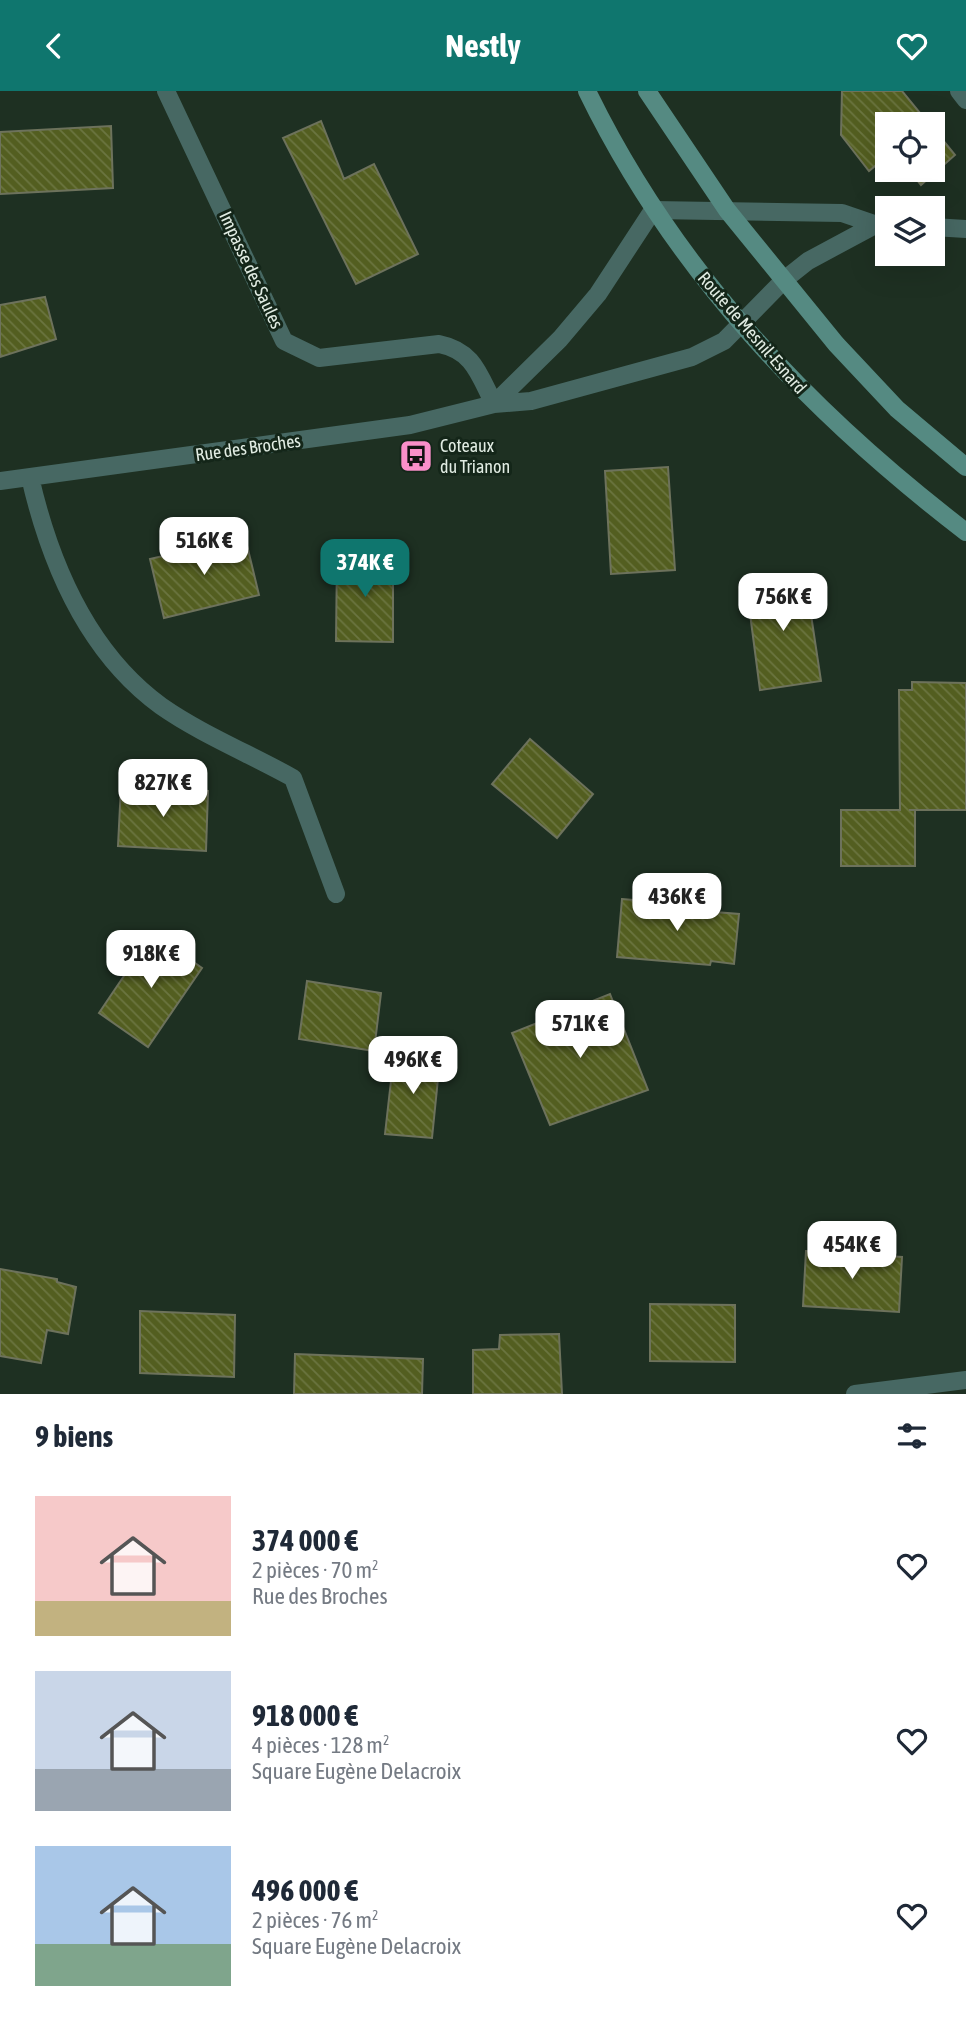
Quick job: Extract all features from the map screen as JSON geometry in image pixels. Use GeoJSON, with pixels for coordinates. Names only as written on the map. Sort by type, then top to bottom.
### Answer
{"type":"FeatureCollection","features":[{"type":"Feature","properties":{"kind":"main road","name":"Route de Mesnil-Esnard"},"geometry":{"type":"LineString","coordinates":[[587,91],[653,211],[739,324],[823,413],[897,479],[966,532]]}},
{"type":"Feature","properties":{"kind":"main road"},"geometry":{"type":"LineString","coordinates":[[647,91],[727,209],[836,344],[897,409],[966,467]]}},
{"type":"Feature","properties":{"kind":"street","name":"Impasse des Saules"},"geometry":{"type":"LineString","coordinates":[[166,91],[284,341],[319,358],[439,344],[457,347],[470,358],[494,404]]}},
{"type":"Feature","properties":{"kind":"street"},"geometry":{"type":"LineString","coordinates":[[959,91],[966,100]]}},
{"type":"Feature","properties":{"kind":"street"},"geometry":{"type":"LineString","coordinates":[[494,404],[560,339],[598,294],[653,211],[727,209],[842,212],[875,224]]}},
{"type":"Feature","properties":{"kind":"street"},"geometry":{"type":"LineString","coordinates":[[945,228],[966,229]]}},
{"type":"Feature","properties":{"kind":"street","name":"Rue des Broches"},"geometry":{"type":"LineString","coordinates":[[0,481],[410,425],[494,404],[531,401],[692,357],[724,341],[784,280],[808,261],[875,229]]}},
{"type":"Feature","properties":{"kind":"street"},"geometry":{"type":"LineString","coordinates":[[30,477],[50,552],[62,580],[102,646],[124,674],[164,708],[293,778],[336,894]]}},
{"type":"Feature","properties":{"kind":"street"},"geometry":{"type":"LineString","coordinates":[[855,1394],[966,1380]]}},
{"type":"Feature","properties":{"kind":"building"},"geometry":{"type":"Polygon","coordinates":[[[842,91],[902,91],[919,112],[875,112],[875,166],[869,171],[841,135],[842,91]]]}},
{"type":"Feature","properties":{"kind":"building"},"geometry":{"type":"Polygon","coordinates":[[[321,121],[344,179],[374,164],[418,254],[356,284],[283,138],[321,121]]]}},
{"type":"Feature","properties":{"kind":"building"},"geometry":{"type":"Polygon","coordinates":[[[111,126],[113,188],[0,194],[0,132],[111,126]]]}},
{"type":"Feature","properties":{"kind":"building"},"geometry":{"type":"Polygon","coordinates":[[[945,143],[955,155],[945,164],[945,143]]]}},
{"type":"Feature","properties":{"kind":"building"},"geometry":{"type":"Polygon","coordinates":[[[45,297],[56,339],[0,357],[0,305],[45,297]]]}},
{"type":"Feature","properties":{"kind":"building"},"geometry":{"type":"Polygon","coordinates":[[[668,467],[675,570],[611,574],[605,471],[668,467]]]}},
{"type":"Feature","properties":{"kind":"building"},"geometry":{"type":"Polygon","coordinates":[[[245,537],[259,595],[164,618],[150,559],[245,537]]]}},
{"type":"Feature","properties":{"kind":"building"},"geometry":{"type":"Polygon","coordinates":[[[337,555],[393,556],[393,642],[336,641],[337,555]]]}},
{"type":"Feature","properties":{"kind":"building"},"geometry":{"type":"Polygon","coordinates":[[[805,575],[821,681],[760,690],[746,583],[805,575]]]}},
{"type":"Feature","properties":{"kind":"building"},"geometry":{"type":"Polygon","coordinates":[[[912,682],[966,683],[966,810],[915,810],[915,866],[841,866],[841,810],[900,810],[899,690],[912,690],[912,682]]]}},
{"type":"Feature","properties":{"kind":"building"},"geometry":{"type":"Polygon","coordinates":[[[530,739],[593,794],[557,838],[492,784],[530,739]]]}},
{"type":"Feature","properties":{"kind":"building"},"geometry":{"type":"Polygon","coordinates":[[[121,786],[208,791],[206,851],[118,846],[121,786]]]}},
{"type":"Feature","properties":{"kind":"building"},"geometry":{"type":"Polygon","coordinates":[[[622,899],[716,907],[715,912],[739,914],[734,964],[711,961],[710,965],[617,957],[622,899]]]}},
{"type":"Feature","properties":{"kind":"building"},"geometry":{"type":"Polygon","coordinates":[[[153,933],[202,968],[148,1047],[99,1013],[153,933]]]}},
{"type":"Feature","properties":{"kind":"building"},"geometry":{"type":"Polygon","coordinates":[[[307,981],[381,993],[374,1051],[299,1039],[307,981]]]}},
{"type":"Feature","properties":{"kind":"building"},"geometry":{"type":"Polygon","coordinates":[[[610,994],[648,1090],[550,1125],[512,1033],[610,994]]]}},
{"type":"Feature","properties":{"kind":"building"},"geometry":{"type":"Polygon","coordinates":[[[394,1054],[440,1059],[432,1138],[385,1134],[394,1054]]]}},
{"type":"Feature","properties":{"kind":"building"},"geometry":{"type":"Polygon","coordinates":[[[806,1251],[902,1257],[899,1312],[803,1306],[806,1251]]]}},
{"type":"Feature","properties":{"kind":"building"},"geometry":{"type":"Polygon","coordinates":[[[0,1269],[57,1279],[57,1282],[76,1287],[68,1334],[47,1330],[41,1363],[0,1356],[0,1269]]]}},
{"type":"Feature","properties":{"kind":"building"},"geometry":{"type":"Polygon","coordinates":[[[650,1304],[735,1305],[735,1362],[650,1361],[650,1304]]]}},
{"type":"Feature","properties":{"kind":"building"},"geometry":{"type":"Polygon","coordinates":[[[140,1311],[235,1315],[234,1377],[140,1373],[140,1311]]]}},
{"type":"Feature","properties":{"kind":"building"},"geometry":{"type":"Polygon","coordinates":[[[559,1334],[562,1394],[473,1394],[473,1350],[499,1349],[500,1335],[559,1334]]]}},
{"type":"Feature","properties":{"kind":"building"},"geometry":{"type":"Polygon","coordinates":[[[295,1354],[423,1359],[422,1394],[294,1394],[295,1354]]]}},
{"type":"Feature","properties":{"kind":"place","name":"Coteaux du Trianon"},"geometry":{"type":"Point","coordinates":[416,456]}}]}
